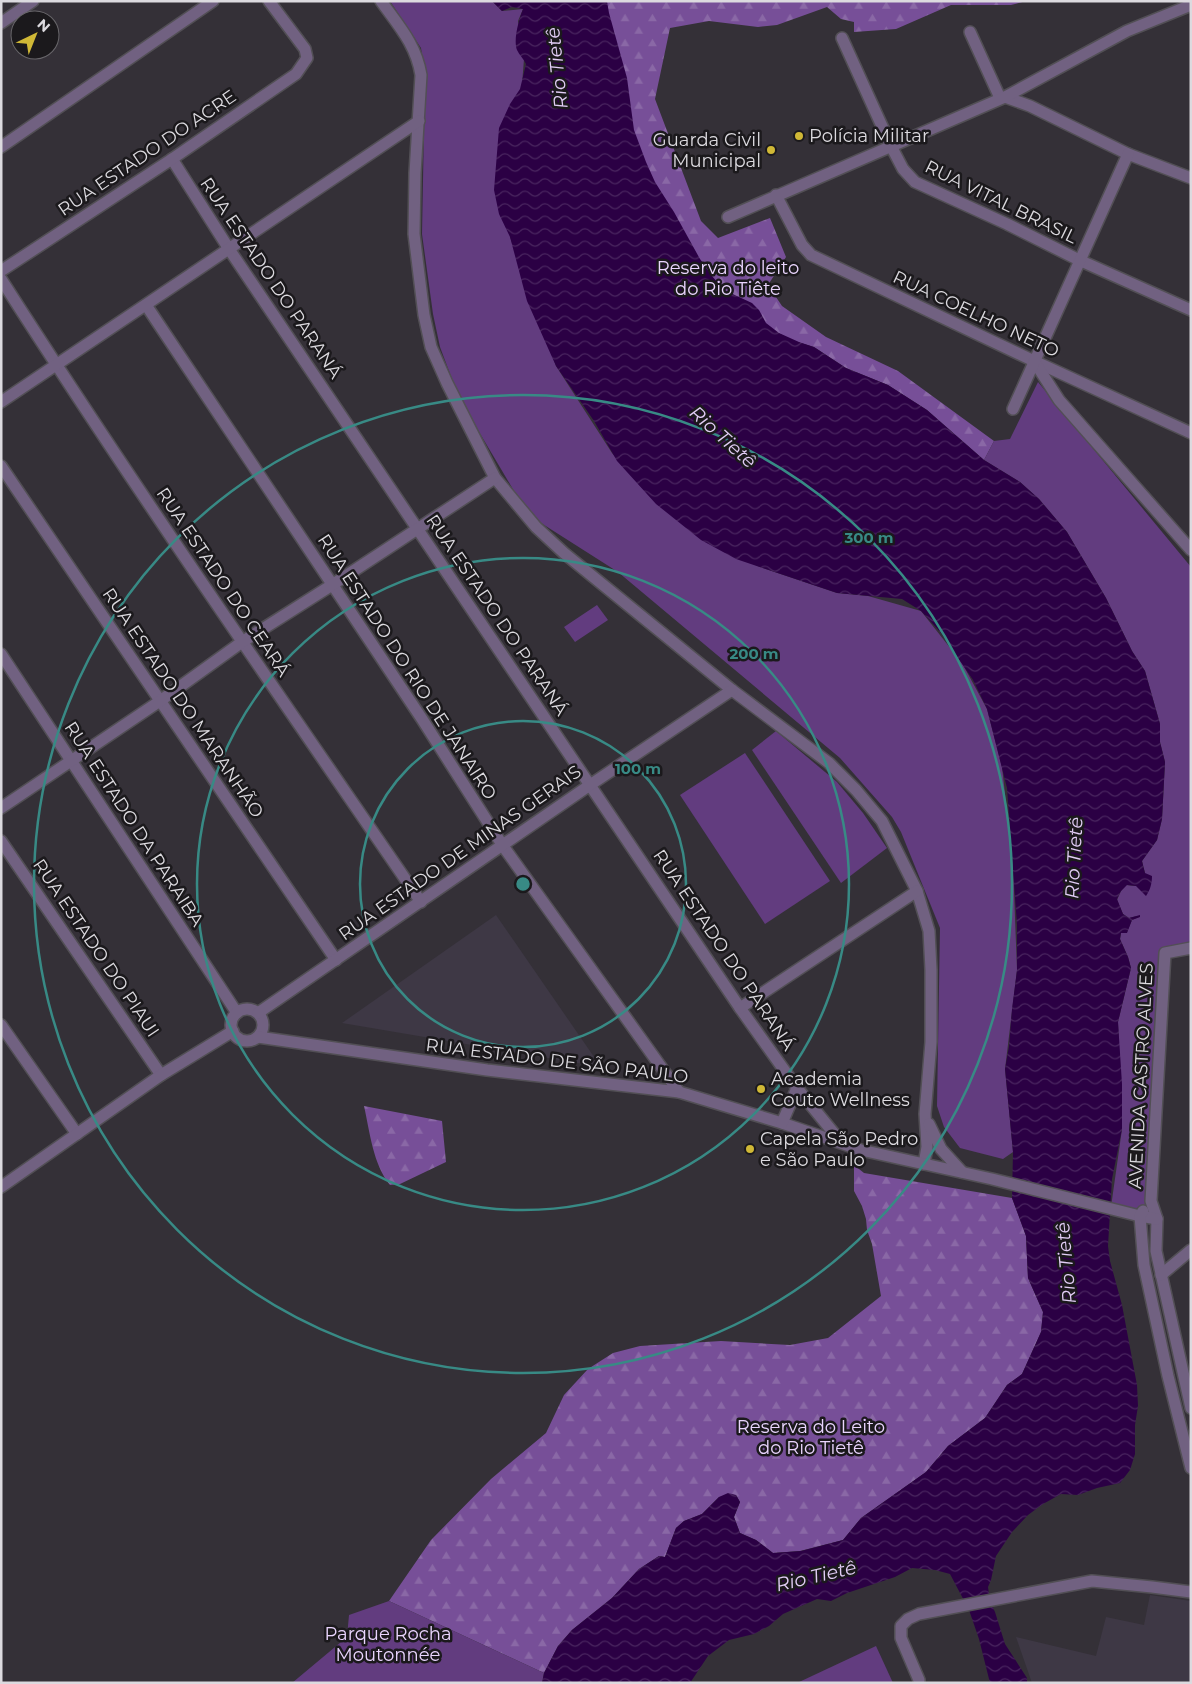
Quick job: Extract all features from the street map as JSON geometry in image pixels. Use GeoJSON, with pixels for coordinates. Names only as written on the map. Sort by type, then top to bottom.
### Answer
{"type":"FeatureCollection","features":[{"type":"Feature","properties":{"kind":"street"},"geometry":{"type":"LineString","coordinates":[[1,23],[33,1]]}},
{"type":"Feature","properties":{"kind":"street"},"geometry":{"type":"LineString","coordinates":[[1,147],[213,1]]}},
{"type":"Feature","properties":{"kind":"street","name":"RUA ESTADO DO ACRE"},"geometry":{"type":"LineString","coordinates":[[1,270],[172,159],[296,74],[307,58],[305,48],[269,1]]}},
{"type":"Feature","properties":{"kind":"street"},"geometry":{"type":"LineString","coordinates":[[381,1],[412,44],[421,74],[414,173],[414,234],[424,314],[431,347],[446,383],[495,478],[536,527],[550,540],[732,690],[829,763],[856,790],[882,821],[917,891],[929,931],[931,970],[930,1070],[925,1114],[928,1165]]}},
{"type":"Feature","properties":{"kind":"street"},"geometry":{"type":"LineString","coordinates":[[728,217],[1002,98],[1127,32],[1191,5]]}},
{"type":"Feature","properties":{"kind":"street"},"geometry":{"type":"LineString","coordinates":[[970,32],[1002,98],[1030,106],[1128,154],[1191,178]]}},
{"type":"Feature","properties":{"kind":"street","name":"RUA VITAL BRASIL"},"geometry":{"type":"LineString","coordinates":[[842,38],[890,146],[903,168],[915,182],[1007,224],[1079,260],[1191,310]]}},
{"type":"Feature","properties":{"kind":"street"},"geometry":{"type":"LineString","coordinates":[[1,402],[418,121]]}},
{"type":"Feature","properties":{"kind":"street"},"geometry":{"type":"LineString","coordinates":[[1013,409],[1128,154]]}},
{"type":"Feature","properties":{"kind":"street","name":"RUA ESTADO DO PARANÁ"},"geometry":{"type":"LineString","coordinates":[[172,159],[229,249],[740,1008],[797,1088],[841,1142]]}},
{"type":"Feature","properties":{"kind":"street","name":"RUA COELHO NETO"},"geometry":{"type":"LineString","coordinates":[[776,195],[802,245],[811,255],[1034,361],[1191,432]]}},
{"type":"Feature","properties":{"kind":"street","name":"RUA ESTADO DO CEARÁ"},"geometry":{"type":"LineString","coordinates":[[1,279],[56,365],[242,642],[421,902]]}},
{"type":"Feature","properties":{"kind":"street","name":"RUA ESTADO DO RIO DE JANAIRO"},"geometry":{"type":"LineString","coordinates":[[146,305],[422,719],[503,846],[679,1092]]}},
{"type":"Feature","properties":{"kind":"street"},"geometry":{"type":"LineString","coordinates":[[1034,361],[1059,400],[1191,550]]}},
{"type":"Feature","properties":{"kind":"street","name":"RUA ESTADO DO MARANHÃO"},"geometry":{"type":"LineString","coordinates":[[1,466],[336,960]]}},
{"type":"Feature","properties":{"kind":"street"},"geometry":{"type":"LineString","coordinates":[[1,808],[160,701],[242,642],[495,478]]}},
{"type":"Feature","properties":{"kind":"street","name":"RUA ESTADO DA PARAIBA"},"geometry":{"type":"LineString","coordinates":[[1,654],[237,1013]]}},
{"type":"Feature","properties":{"kind":"street","name":"RUA ESTADO DE MINAS GERAIS"},"geometry":{"type":"LineString","coordinates":[[258,1013],[732,690]]}},
{"type":"Feature","properties":{"kind":"street","name":"RUA ESTADO DO PIAUI"},"geometry":{"type":"LineString","coordinates":[[1,841],[161,1074]]}},
{"type":"Feature","properties":{"kind":"street"},"geometry":{"type":"LineString","coordinates":[[740,1008],[917,891]]}},
{"type":"Feature","properties":{"kind":"street","name":"AVENIDA CASTRO ALVES"},"geometry":{"type":"LineString","coordinates":[[1191,948],[1165,953],[1152,1201],[1157,1218],[1156,1251],[1191,1408]]}},
{"type":"Feature","properties":{"kind":"street"},"geometry":{"type":"LineString","coordinates":[[248,1009],[258,1013],[263,1022],[261,1033],[258,1037],[246,1041],[238,1038],[233,1031],[232,1021],[237,1013],[248,1009]]}},
{"type":"Feature","properties":{"kind":"street"},"geometry":{"type":"LineString","coordinates":[[1,1025],[77,1134]]}},
{"type":"Feature","properties":{"kind":"street"},"geometry":{"type":"LineString","coordinates":[[1,1188],[161,1074],[233,1031]]}},
{"type":"Feature","properties":{"kind":"street","name":"RUA ESTADO DE SÃO PAULO"},"geometry":{"type":"LineString","coordinates":[[258,1037],[487,1070],[679,1092],[782,1123],[861,1150],[992,1179],[1140,1216],[1157,1218]]}},
{"type":"Feature","properties":{"kind":"street"},"geometry":{"type":"LineString","coordinates":[[782,1123],[797,1088]]}},
{"type":"Feature","properties":{"kind":"street"},"geometry":{"type":"LineString","coordinates":[[925,1114],[940,1148],[964,1173]]}},
{"type":"Feature","properties":{"kind":"street"},"geometry":{"type":"LineString","coordinates":[[928,1165],[940,1148]]}},
{"type":"Feature","properties":{"kind":"street","name":"AVENIDA CASTRO ALVES"},"geometry":{"type":"LineString","coordinates":[[1140,1216],[1152,1201]]}},
{"type":"Feature","properties":{"kind":"street"},"geometry":{"type":"LineString","coordinates":[[1140,1216],[1144,1265],[1168,1376],[1190,1463]]}},
{"type":"Feature","properties":{"kind":"street"},"geometry":{"type":"LineString","coordinates":[[1161,1275],[1191,1250]]}},
{"type":"Feature","properties":{"kind":"street"},"geometry":{"type":"LineString","coordinates":[[920,1680],[901,1638],[900,1626],[908,1619],[919,1614],[954,1606],[1092,1582],[1191,1592]]}},
{"type":"Feature","properties":{"kind":"shaded area"},"geometry":{"type":"Polygon","coordinates":[[[496,915],[601,1067],[342,1023],[496,915]]]}},
{"type":"Feature","properties":{"kind":"shaded area"},"geometry":{"type":"Polygon","coordinates":[[[1150,1595],[1191,1601],[1191,1683],[1032,1683],[1016,1637],[1096,1656],[1106,1617],[1144,1625],[1150,1595]]]}},
{"type":"Feature","properties":{"kind":"green space"},"geometry":{"type":"Polygon","coordinates":[[[390,1],[492,1],[502,11],[523,9],[518,21],[524,59],[510,237],[556,366],[612,453],[642,488],[713,546],[760,567],[837,593],[868,596],[921,611],[962,663],[987,709],[1002,767],[1013,865],[1017,970],[1005,1069],[1013,1152],[1003,1159],[960,1148],[944,1127],[937,1106],[940,928],[901,832],[892,817],[840,758],[618,572],[541,523],[514,491],[472,420],[452,379],[440,347],[433,314],[422,234],[425,74],[421,48],[390,1]]]}},
{"type":"Feature","properties":{"kind":"green space","name":"Reserva do leito do Rio Tiête"},"geometry":{"type":"Polygon","coordinates":[[[591,1],[1026,1],[1011,5],[951,5],[896,29],[854,32],[854,22],[841,19],[827,7],[777,25],[758,27],[709,21],[670,28],[655,99],[701,221],[718,238],[770,218],[786,257],[768,285],[782,306],[826,337],[898,371],[994,441],[984,460],[927,410],[888,385],[846,368],[814,347],[794,341],[674,281],[591,1]]]}},
{"type":"Feature","properties":{"kind":"green space"},"geometry":{"type":"Polygon","coordinates":[[[1038,382],[1191,567],[1191,944],[1163,950],[1155,1218],[1111,1207],[1122,1129],[1118,1022],[1131,968],[1120,939],[1121,933],[1127,932],[1132,920],[1139,917],[1129,918],[1123,914],[1117,900],[1126,885],[1136,886],[1145,873],[1142,861],[1157,840],[1162,819],[1165,762],[1160,742],[1160,724],[1145,671],[1132,651],[1106,598],[1067,532],[1039,499],[1020,482],[984,460],[994,441],[1010,439],[1038,382]]]}},
{"type":"Feature","properties":{"kind":"green space"},"geometry":{"type":"Polygon","coordinates":[[[597,605],[608,620],[575,642],[564,627],[597,605]]]}},
{"type":"Feature","properties":{"kind":"green space"},"geometry":{"type":"Polygon","coordinates":[[[776,731],[837,782],[863,813],[887,848],[841,883],[752,750],[776,731]]]}},
{"type":"Feature","properties":{"kind":"green space"},"geometry":{"type":"Polygon","coordinates":[[[745,753],[830,881],[765,924],[680,795],[745,753]]]}},
{"type":"Feature","properties":{"kind":"green space"},"geometry":{"type":"Polygon","coordinates":[[[364,1106],[442,1121],[446,1162],[400,1184],[390,1185],[384,1177],[376,1158],[364,1106]]]}},
{"type":"Feature","properties":{"kind":"green space","name":"Reserva do Leito do Rio Tietê"},"geometry":{"type":"Polygon","coordinates":[[[854,1165],[864,1173],[1012,1198],[1026,1236],[1028,1278],[1043,1312],[1041,1332],[1022,1374],[1007,1385],[985,1418],[948,1446],[926,1472],[861,1518],[843,1540],[800,1551],[773,1553],[756,1540],[740,1533],[734,1517],[740,1502],[736,1495],[719,1497],[702,1514],[684,1521],[676,1528],[665,1557],[659,1556],[639,1569],[612,1598],[572,1630],[558,1646],[544,1673],[389,1601],[431,1540],[491,1479],[546,1433],[564,1395],[588,1369],[613,1353],[640,1346],[721,1341],[790,1345],[828,1338],[881,1296],[866,1219],[854,1191],[854,1165]]]}},
{"type":"Feature","properties":{"kind":"green space","name":"Parque Rocha Moutonnée"},"geometry":{"type":"Polygon","coordinates":[[[389,1601],[544,1673],[542,1683],[292,1683],[347,1637],[349,1615],[389,1601]]]}},
{"type":"Feature","properties":{"kind":"green space"},"geometry":{"type":"Polygon","coordinates":[[[876,1646],[893,1683],[797,1683],[876,1646]]]}},
{"type":"Feature","properties":{"kind":"water","name":"Rio Tietê"},"geometry":{"type":"Polygon","coordinates":[[[492,1],[607,1],[627,78],[634,130],[646,162],[655,182],[712,276],[724,290],[752,303],[759,310],[766,323],[779,333],[814,347],[846,368],[888,385],[927,410],[984,460],[1020,482],[1039,499],[1067,532],[1106,598],[1132,651],[1145,671],[1160,724],[1160,742],[1165,762],[1162,819],[1157,840],[1142,861],[1145,873],[1152,876],[1150,889],[1146,896],[1136,886],[1127,885],[1117,899],[1123,914],[1129,918],[1140,915],[1140,917],[1132,920],[1127,933],[1121,933],[1120,939],[1131,968],[1118,1022],[1122,1084],[1122,1129],[1112,1179],[1108,1246],[1110,1261],[1122,1305],[1137,1385],[1138,1406],[1135,1425],[1135,1454],[1130,1470],[1120,1483],[1097,1488],[1078,1495],[1061,1494],[1043,1504],[1028,1515],[1012,1532],[996,1556],[988,1587],[990,1601],[1005,1644],[1027,1678],[1027,1683],[990,1683],[979,1639],[969,1610],[950,1574],[935,1570],[912,1568],[895,1577],[847,1593],[831,1601],[817,1599],[783,1614],[769,1626],[754,1634],[729,1640],[708,1656],[690,1683],[542,1683],[544,1673],[558,1646],[572,1630],[612,1598],[639,1569],[659,1556],[665,1557],[676,1528],[684,1521],[702,1514],[719,1497],[728,1493],[736,1495],[740,1502],[734,1517],[740,1533],[756,1540],[773,1553],[801,1551],[843,1540],[861,1518],[926,1472],[948,1446],[985,1418],[1007,1385],[1022,1374],[1041,1332],[1043,1312],[1028,1278],[1026,1236],[1012,1198],[1013,1152],[1005,1069],[1017,970],[1017,925],[1007,788],[987,709],[973,680],[941,633],[921,611],[902,599],[837,593],[736,559],[701,540],[656,504],[617,461],[594,421],[556,366],[527,301],[510,237],[499,214],[494,190],[499,128],[510,104],[520,89],[526,64],[516,46],[517,29],[523,9],[512,7],[502,11],[492,1]]]}},
{"type":"Feature","properties":{"kind":"place","name":"Polícia Militar"},"geometry":{"type":"Point","coordinates":[799,136]}},
{"type":"Feature","properties":{"kind":"place","name":"Guarda Civil Municipal"},"geometry":{"type":"Point","coordinates":[771,150]}},
{"type":"Feature","properties":{"kind":"place","name":"Academia Couto Wellness"},"geometry":{"type":"Point","coordinates":[761,1089]}},
{"type":"Feature","properties":{"kind":"place","name":"Capela São Pedro e São Paulo"},"geometry":{"type":"Point","coordinates":[750,1149]}}]}
